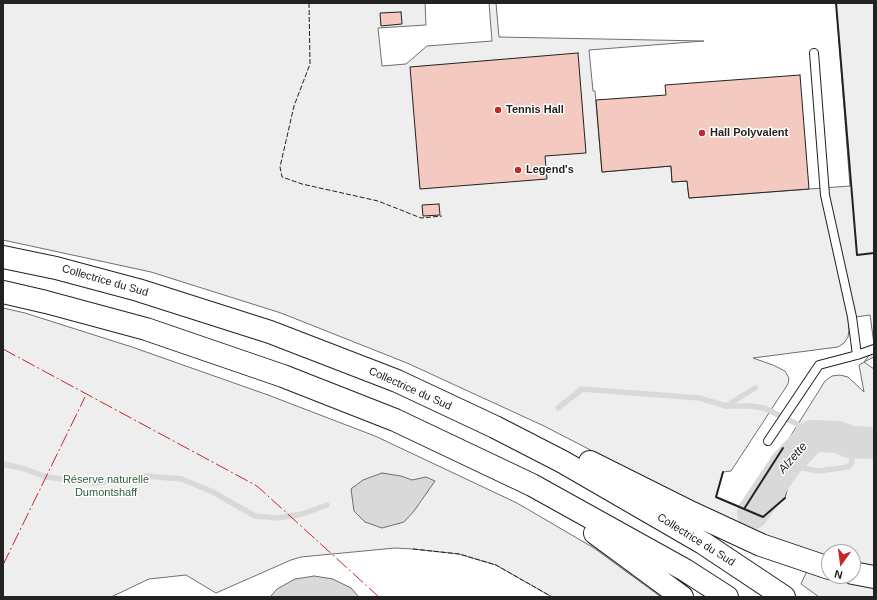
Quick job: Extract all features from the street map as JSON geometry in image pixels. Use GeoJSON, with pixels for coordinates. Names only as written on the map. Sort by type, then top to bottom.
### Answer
{"type":"FeatureCollection","features":[{"type":"Feature","properties":{"kind":"highway","name":"Collectrice du Sud"},"geometry":{"type":"LineString","coordinates":[[3,257],[56,268],[138,290],[270,332],[397,381],[495,427],[563,462],[703,543],[784,597]]}},
{"type":"Feature","properties":{"kind":"highway"},"geometry":{"type":"LineString","coordinates":[[3,292],[146,329],[283,376],[396,420],[532,485],[685,570],[726,597]]}},
{"type":"Feature","properties":{"kind":"highway"},"geometry":{"type":"LineString","coordinates":[[495,427],[568,451],[692,513],[761,545],[821,565]]}},
{"type":"Feature","properties":{"kind":"highway"},"geometry":{"type":"LineString","coordinates":[[532,485],[682,597]]}},
{"type":"Feature","properties":{"kind":"highway"},"geometry":{"type":"LineString","coordinates":[[861,575],[874,577]]}},
{"type":"Feature","properties":{"kind":"lane"},"geometry":{"type":"LineString","coordinates":[[814,53],[825,195],[852,317],[857,355]]}},
{"type":"Feature","properties":{"kind":"lane"},"geometry":{"type":"LineString","coordinates":[[768,441],[819,365],[874,349]]}},
{"type":"Feature","properties":{"kind":"green space"},"geometry":{"type":"Polygon","coordinates":[[[3,3],[425,3],[426,25],[378,28],[382,66],[406,64],[427,46],[492,41],[489,3],[496,3],[499,37],[704,41],[589,50],[593,91],[595,91],[602,172],[671,166],[672,182],[687,181],[689,198],[850,186],[836,3],[874,3],[874,344],[870,315],[848,318],[848,337],[844,343],[838,347],[753,358],[785,371],[789,378],[788,384],[731,471],[723,472],[716,497],[763,517],[785,498],[790,478],[814,449],[837,437],[812,436],[790,451],[783,448],[825,381],[832,376],[840,375],[848,377],[864,392],[859,365],[864,362],[874,369],[874,567],[861,565],[861,544],[821,544],[821,555],[763,537],[695,504],[544,426],[407,363],[281,313],[151,272],[3,240],[3,3]]]}},
{"type":"Feature","properties":{"kind":"green space","name":"Réserve naturelle Dumontshaff"},"geometry":{"type":"Polygon","coordinates":[[[3,308],[25,313],[132,347],[268,395],[375,436],[517,503],[594,548],[661,597],[552,597],[496,565],[459,554],[395,548],[301,557],[216,593],[186,575],[149,579],[111,597],[3,597],[3,308]]]}},
{"type":"Feature","properties":{"kind":"green space"},"geometry":{"type":"Polygon","coordinates":[[[874,349],[874,357],[864,362],[874,349]]]}},
{"type":"Feature","properties":{"kind":"green space"},"geometry":{"type":"Polygon","coordinates":[[[807,571],[821,575],[821,584],[859,584],[874,587],[874,597],[819,597],[801,584],[807,571]]]}},
{"type":"Feature","properties":{"kind":"water"},"geometry":{"type":"Polygon","coordinates":[[[812,436],[838,437],[814,449],[790,478],[785,498],[763,517],[744,509],[783,448],[790,451],[812,436]]]}},
{"type":"Feature","properties":{"kind":"water"},"geometry":{"type":"Polygon","coordinates":[[[382,473],[401,476],[412,480],[426,477],[435,481],[414,511],[404,522],[382,528],[365,522],[354,511],[351,489],[363,480],[382,473]]]}},
{"type":"Feature","properties":{"kind":"water"},"geometry":{"type":"Polygon","coordinates":[[[314,576],[333,579],[351,588],[359,597],[270,597],[277,589],[295,579],[314,576]]]}},
{"type":"Feature","properties":{"kind":"building"},"geometry":{"type":"Polygon","coordinates":[[[401,12],[402,24],[381,26],[380,13],[401,12]]]}},
{"type":"Feature","properties":{"kind":"building","name":"Tennis Hall"},"geometry":{"type":"Polygon","coordinates":[[[578,53],[586,153],[545,156],[547,179],[420,189],[410,67],[578,53]]]}},
{"type":"Feature","properties":{"kind":"building","name":"Hall Polyvalent"},"geometry":{"type":"Polygon","coordinates":[[[800,75],[809,189],[689,198],[687,181],[672,182],[671,166],[602,172],[596,100],[666,95],[665,85],[800,75]]]}},
{"type":"Feature","properties":{"kind":"building"},"geometry":{"type":"Polygon","coordinates":[[[439,204],[440,215],[423,216],[422,205],[439,204]]]}},
{"type":"Feature","properties":{"kind":"waterway"},"geometry":{"type":"LineString","coordinates":[[726,406],[755,388]]}},
{"type":"Feature","properties":{"kind":"waterway"},"geometry":{"type":"LineString","coordinates":[[558,408],[582,389],[699,398],[726,406],[750,406],[764,408],[797,424],[812,436]]}},
{"type":"Feature","properties":{"kind":"waterway","name":"Alzette"},"geometry":{"type":"LineString","coordinates":[[753,513],[785,465],[812,436],[838,437],[850,442],[874,443]]}},
{"type":"Feature","properties":{"kind":"waterway"},"geometry":{"type":"LineString","coordinates":[[792,466],[818,471],[848,467],[852,462],[850,442]]}},
{"type":"Feature","properties":{"kind":"waterway"},"geometry":{"type":"LineString","coordinates":[[3,464],[25,469],[46,477],[95,483],[146,476],[182,479],[213,492],[255,516],[278,518],[302,514],[327,505]]}},
{"type":"Feature","properties":{"kind":"fence"},"geometry":{"type":"LineString","coordinates":[[309,3],[310,64],[294,106],[280,167],[282,177],[302,184],[378,201],[421,218],[442,216]]}},
{"type":"Feature","properties":{"kind":"fence"},"geometry":{"type":"LineString","coordinates":[[413,549],[459,554],[496,565],[552,597]]}},
{"type":"Feature","properties":{"kind":"wall"},"geometry":{"type":"LineString","coordinates":[[836,3],[857,255],[874,253]]}},
{"type":"Feature","properties":{"kind":"wall"},"geometry":{"type":"LineString","coordinates":[[744,509],[783,448]]}},
{"type":"Feature","properties":{"kind":"wall"},"geometry":{"type":"LineString","coordinates":[[723,472],[716,497],[763,517],[785,498]]}},
{"type":"Feature","properties":{"kind":"power"},"geometry":{"type":"LineString","coordinates":[[3,349],[257,486],[379,597]]}},
{"type":"Feature","properties":{"kind":"power"},"geometry":{"type":"LineString","coordinates":[[3,565],[85,397]]}},
{"type":"Feature","properties":{"kind":"place","name":"Tennis Hall"},"geometry":{"type":"Point","coordinates":[498,110]}},
{"type":"Feature","properties":{"kind":"place","name":"Hall Polyvalent"},"geometry":{"type":"Point","coordinates":[702,133]}},
{"type":"Feature","properties":{"kind":"place","name":"Legend's"},"geometry":{"type":"Point","coordinates":[518,170]}}]}
